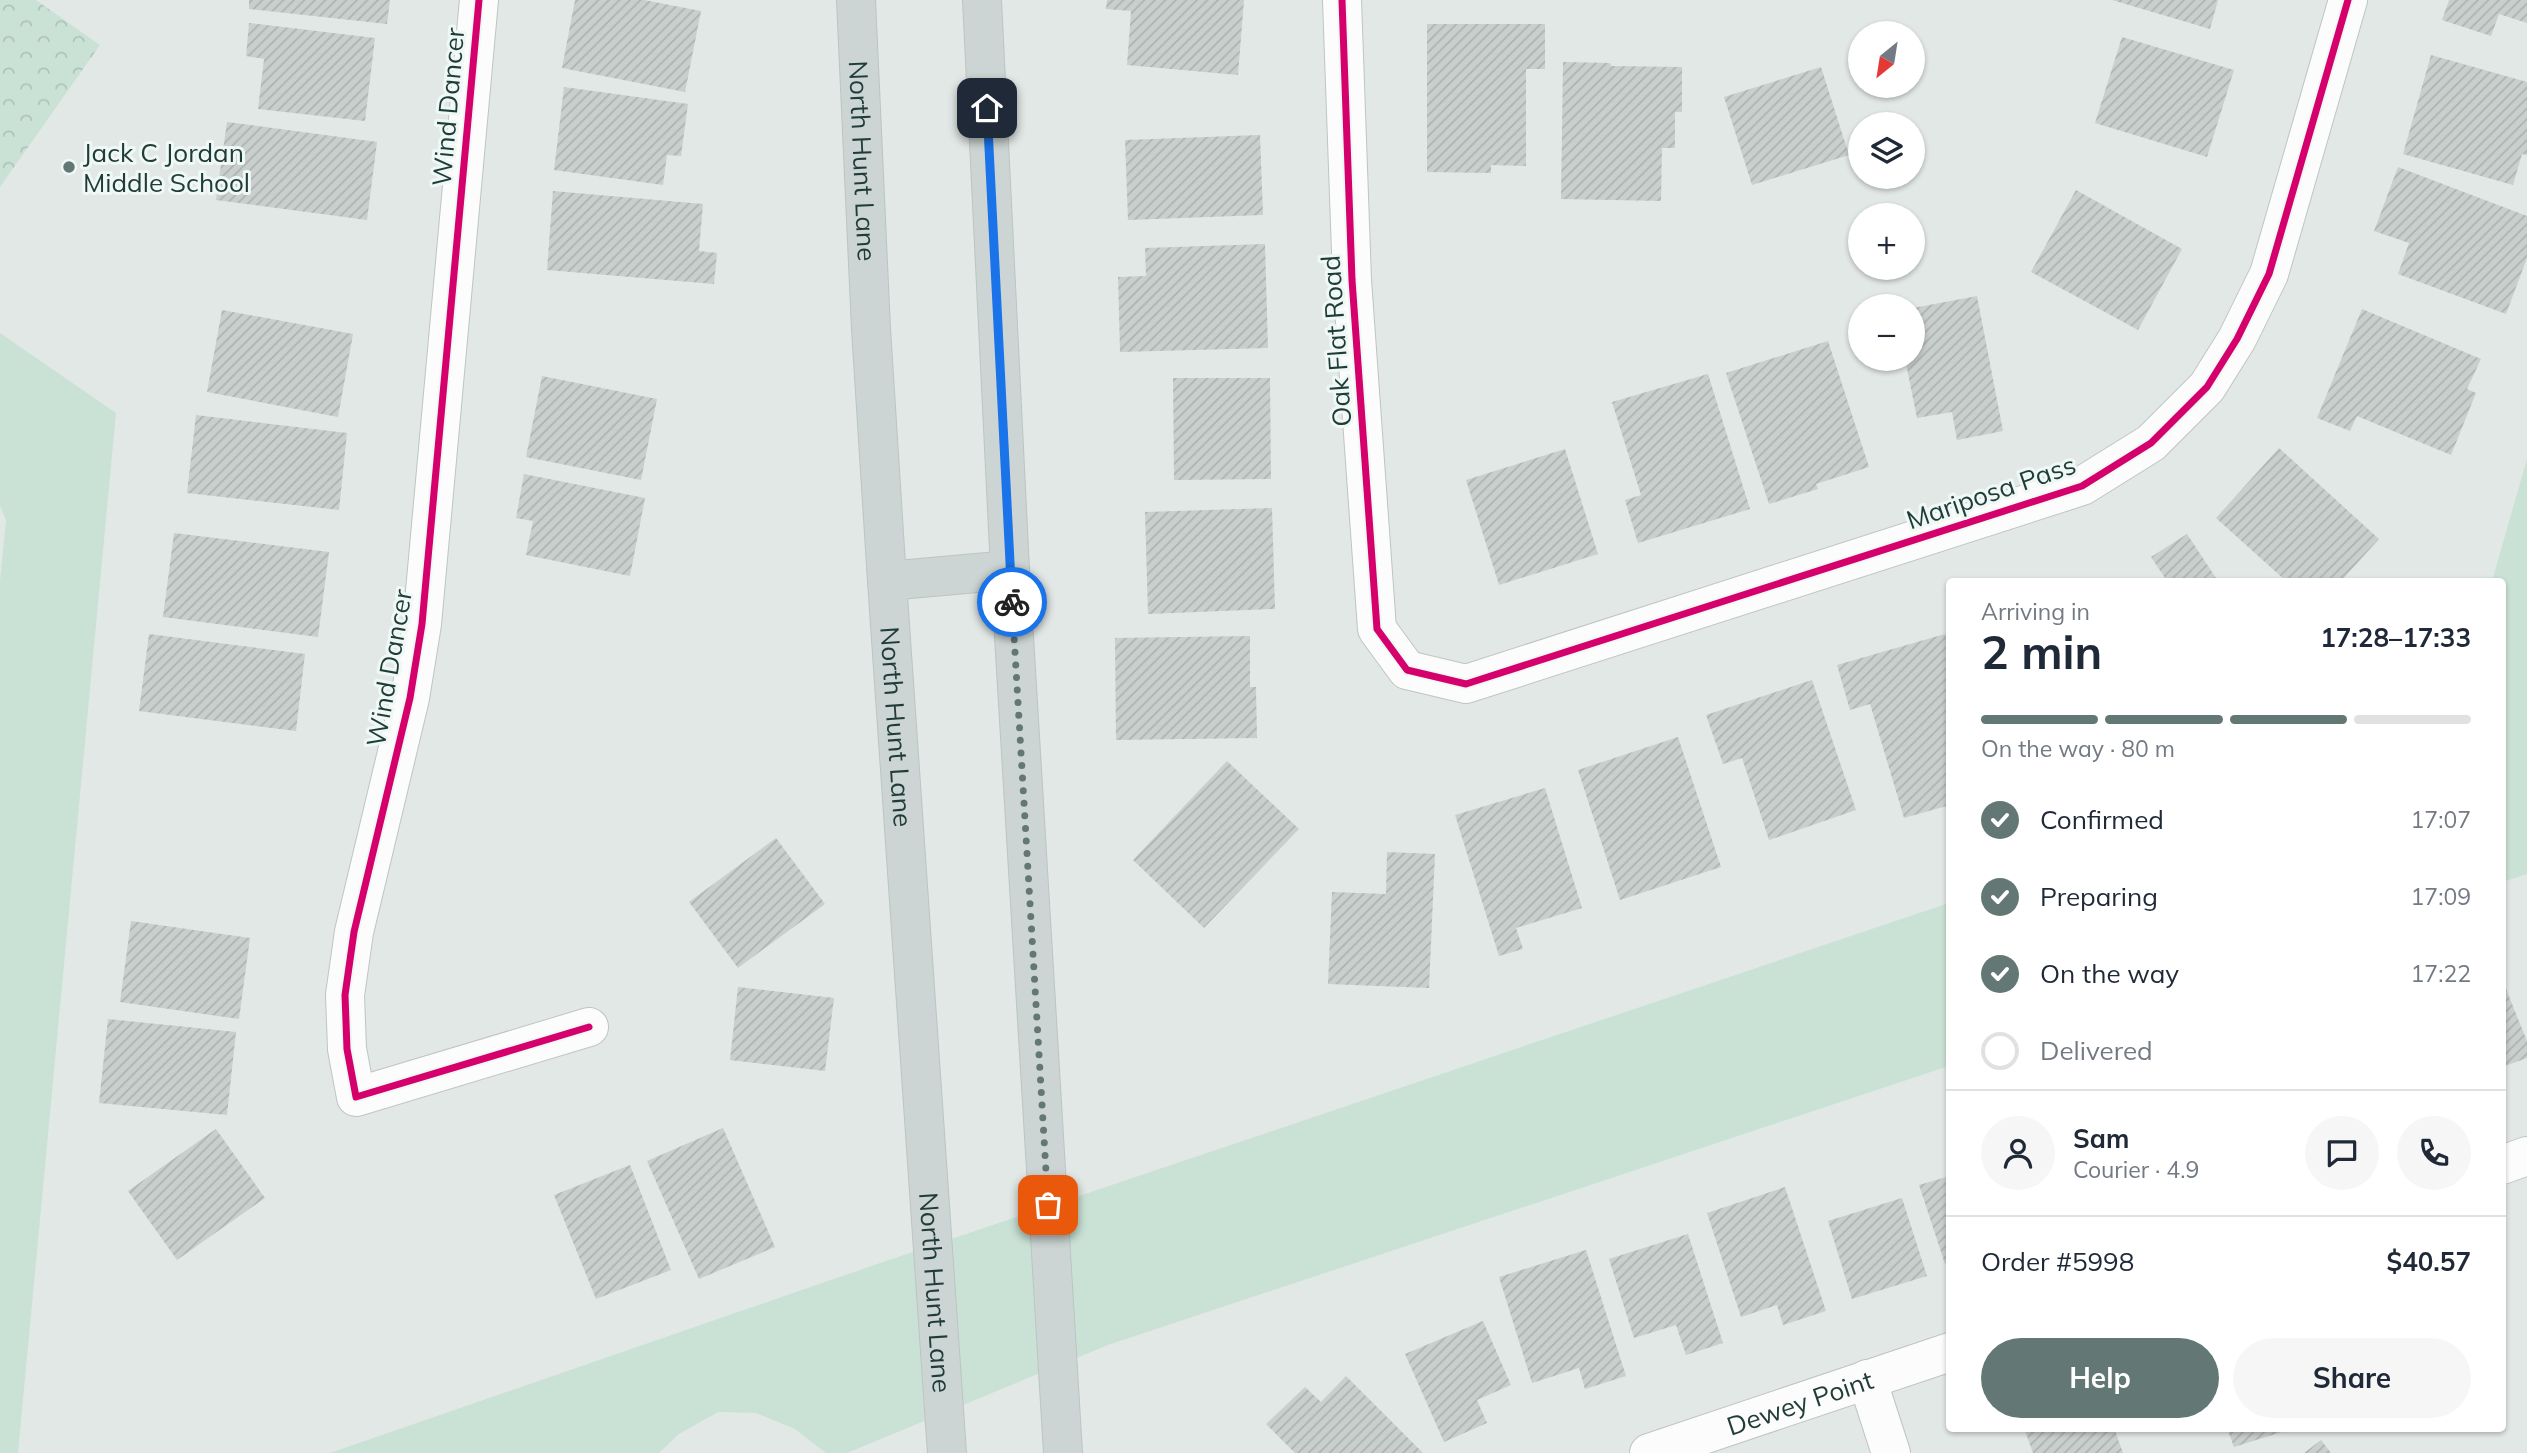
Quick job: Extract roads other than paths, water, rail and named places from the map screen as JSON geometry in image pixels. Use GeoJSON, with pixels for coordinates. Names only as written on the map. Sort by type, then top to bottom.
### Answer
{"type":"FeatureCollection","features":[{"type":"Feature","properties":{"kind":"main road","name":"North Hunt Lane"},"geometry":{"type":"LineString","coordinates":[[856,0],[887,581],[947,1453]]}},
{"type":"Feature","properties":{"kind":"main road"},"geometry":{"type":"LineString","coordinates":[[982,0],[1010,570],[1063,1453]]}},
{"type":"Feature","properties":{"kind":"main road"},"geometry":{"type":"LineString","coordinates":[[887,581],[1010,570]]}},
{"type":"Feature","properties":{"kind":"street","name":"Wind Dancer"},"geometry":{"type":"LineString","coordinates":[[479,0],[422,624],[410,698],[354,932],[345,995],[347,1049],[356,1097],[589,1027]]}},
{"type":"Feature","properties":{"kind":"street","name":"Oak Flat Road"},"geometry":{"type":"LineString","coordinates":[[1342,0],[1352,280],[1377,629],[1407,670]]}},
{"type":"Feature","properties":{"kind":"street","name":"Mariposa Pass"},"geometry":{"type":"LineString","coordinates":[[1407,670],[1466,684],[2082,486],[2151,443],[2207,387],[2237,339],[2269,274],[2348,0]]}},
{"type":"Feature","properties":{"kind":"street"},"geometry":{"type":"LineString","coordinates":[[2506,1164],[2527,1156]]}},
{"type":"Feature","properties":{"kind":"street","name":"Dewey Point"},"geometry":{"type":"LineString","coordinates":[[1649,1453],[1946,1353]]}},
{"type":"Feature","properties":{"kind":"street"},"geometry":{"type":"LineString","coordinates":[[1867,1379],[1891,1453]]}},
{"type":"Feature","properties":{"kind":"place","name":"Jack C Jordan Middle School"},"geometry":{"type":"Point","coordinates":[69,167]}}]}
